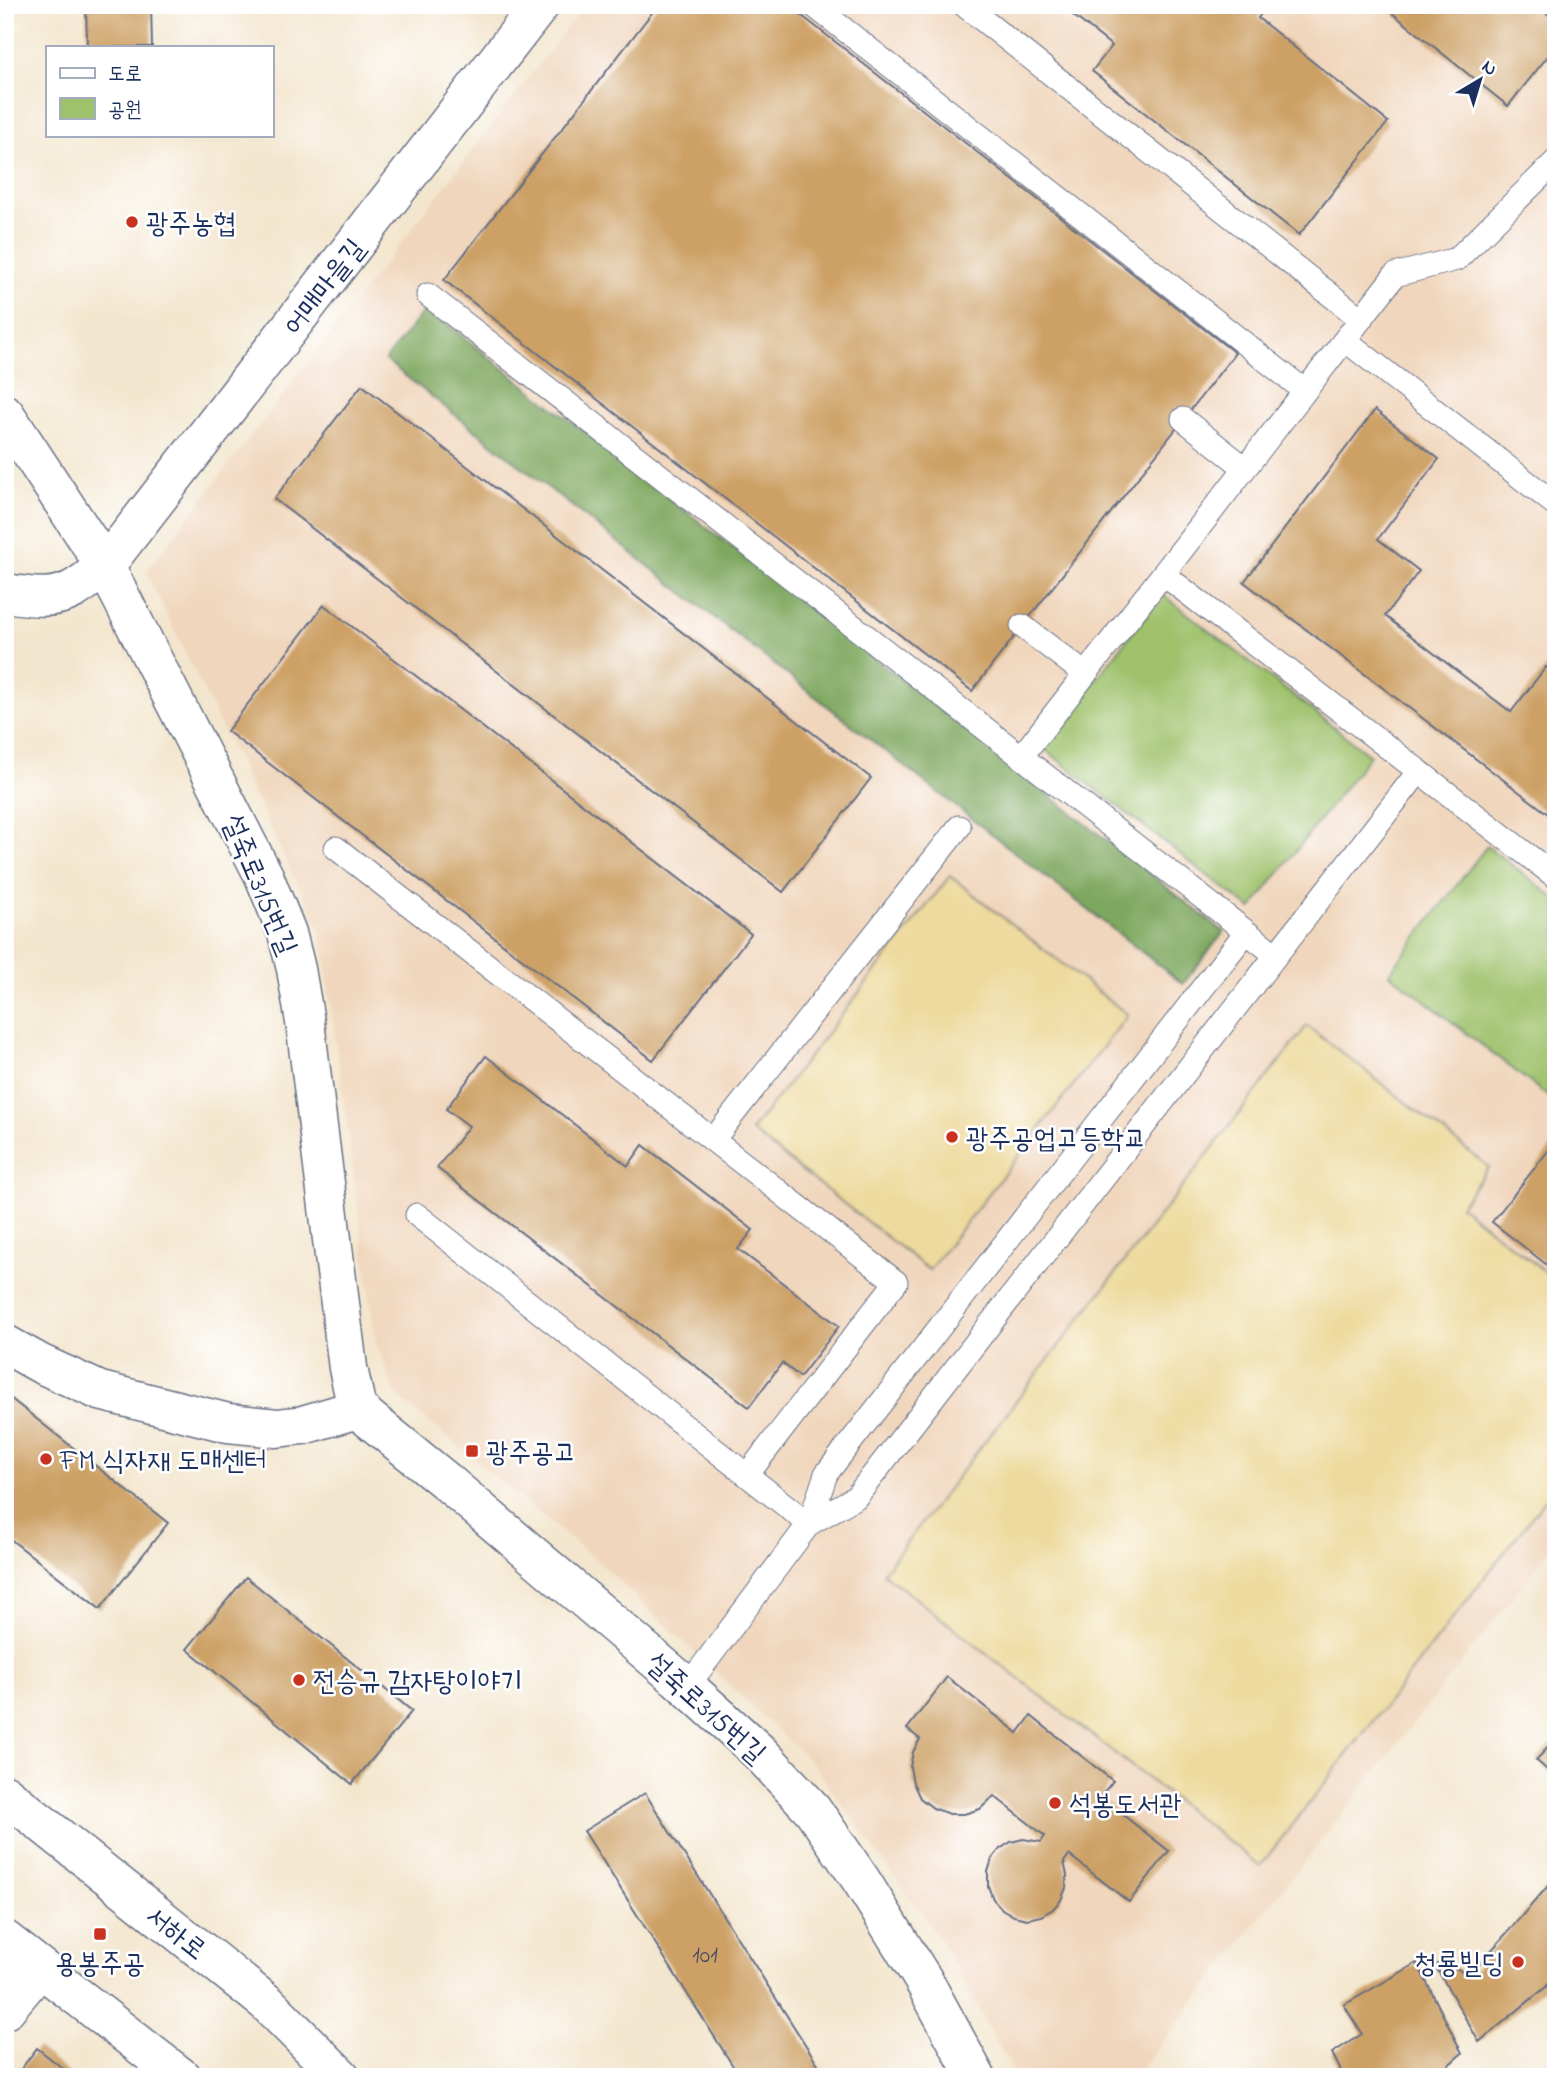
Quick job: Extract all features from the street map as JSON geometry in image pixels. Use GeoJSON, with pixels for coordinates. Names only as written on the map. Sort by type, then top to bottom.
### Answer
{"type":"FeatureCollection","features":[{"type":"Feature","properties":{"kind":"street","name":"어매마을길"},"geometry":{"type":"LineString","coordinates":[[5,593],[56,596],[73,590],[105,566],[540,5]]}},
{"type":"Feature","properties":{"kind":"street","name":"설죽로315번길"},"geometry":{"type":"LineString","coordinates":[[5,414],[105,566],[264,876],[287,933],[305,1022],[348,1368],[357,1409],[447,1482],[687,1687],[759,1752],[813,1810],[861,1880],[924,1981],[976,2077]]}},
{"type":"Feature","properties":{"kind":"street"},"geometry":{"type":"LineString","coordinates":[[5,1344],[100,1391],[228,1423],[277,1428],[303,1425],[357,1409]]}},
{"type":"Feature","properties":{"kind":"street","name":"서하로"},"geometry":{"type":"LineString","coordinates":[[5,1794],[267,2003],[341,2077]]}},
{"type":"Feature","properties":{"kind":"street"},"geometry":{"type":"LineString","coordinates":[[5,1940],[181,2077]]}},
{"type":"Feature","properties":{"kind":"street"},"geometry":{"type":"LineString","coordinates":[[5,2010],[40,1968]]}},
{"type":"Feature","properties":{"kind":"lane"},"geometry":{"type":"LineString","coordinates":[[813,5],[1305,391]]}},
{"type":"Feature","properties":{"kind":"lane"},"geometry":{"type":"LineString","coordinates":[[964,5],[1361,319]]}},
{"type":"Feature","properties":{"kind":"lane"},"geometry":{"type":"LineString","coordinates":[[1021,757],[1395,275],[1457,259],[1556,162]]}},
{"type":"Feature","properties":{"kind":"lane"},"geometry":{"type":"LineString","coordinates":[[428,295],[1276,955]]}},
{"type":"Feature","properties":{"kind":"lane"},"geometry":{"type":"LineString","coordinates":[[1345,340],[1556,505]]}},
{"type":"Feature","properties":{"kind":"lane"},"geometry":{"type":"LineString","coordinates":[[1183,419],[1245,468]]}},
{"type":"Feature","properties":{"kind":"lane"},"geometry":{"type":"LineString","coordinates":[[1163,574],[1556,877]]}},
{"type":"Feature","properties":{"kind":"lane"},"geometry":{"type":"LineString","coordinates":[[1022,626],[1085,674]]}},
{"type":"Feature","properties":{"kind":"lane"},"geometry":{"type":"LineString","coordinates":[[808,1524],[856,1497],[1419,771]]}},
{"type":"Feature","properties":{"kind":"lane"},"geometry":{"type":"LineString","coordinates":[[713,1140],[959,827]]}},
{"type":"Feature","properties":{"kind":"lane"},"geometry":{"type":"LineString","coordinates":[[336,848],[896,1282],[747,1475]]}},
{"type":"Feature","properties":{"kind":"lane"},"geometry":{"type":"LineString","coordinates":[[687,1687],[808,1524],[826,1474],[1246,932]]}},
{"type":"Feature","properties":{"kind":"lane"},"geometry":{"type":"LineString","coordinates":[[417,1215],[808,1524]]}},
{"type":"Feature","properties":{"kind":"shaded area","name":"광주공업고등학교"},"geometry":{"type":"Polygon","coordinates":[[[585,5],[1556,5],[1556,1542],[1135,2077],[1016,2077],[940,1939],[812,1763],[600,1563],[397,1396],[376,1343],[321,932],[146,572],[585,5]]]}},
{"type":"Feature","properties":{"kind":"green space"},"geometry":{"type":"Polygon","coordinates":[[[426,308],[1224,932],[1183,984],[385,360],[426,308]]]}},
{"type":"Feature","properties":{"kind":"green space"},"geometry":{"type":"Polygon","coordinates":[[[1162,594],[1370,755],[1251,909],[1043,748],[1162,594]]]}},
{"type":"Feature","properties":{"kind":"green space"},"geometry":{"type":"Polygon","coordinates":[[[1487,846],[1556,899],[1556,1088],[1549,1097],[1389,973],[1487,846]]]}},
{"type":"Feature","properties":{"kind":"sand"},"geometry":{"type":"Polygon","coordinates":[[[950,876],[1128,1015],[929,1270],[751,1131],[950,876]]]}},
{"type":"Feature","properties":{"kind":"sand"},"geometry":{"type":"Polygon","coordinates":[[[1307,1026],[1489,1167],[1460,1206],[1556,1280],[1556,1486],[1260,1866],[883,1573],[1307,1026]]]}},
{"type":"Feature","properties":{"kind":"building"},"geometry":{"type":"Polygon","coordinates":[[[86,5],[151,5],[152,46],[87,46],[86,5]]]}},
{"type":"Feature","properties":{"kind":"building"},"geometry":{"type":"Polygon","coordinates":[[[658,5],[788,5],[1235,353],[972,691],[444,280],[658,5]]]}},
{"type":"Feature","properties":{"kind":"building"},"geometry":{"type":"Polygon","coordinates":[[[1060,5],[1156,5],[1165,12],[1170,5],[1268,5],[1258,18],[1388,122],[1299,235],[1092,71],[1112,46],[1060,5]]]}},
{"type":"Feature","properties":{"kind":"building"},"geometry":{"type":"Polygon","coordinates":[[[1382,5],[1537,5],[1556,21],[1556,46],[1508,106],[1382,5]]]}},
{"type":"Feature","properties":{"kind":"building"},"geometry":{"type":"Polygon","coordinates":[[[362,385],[871,778],[783,892],[274,499],[362,385]]]}},
{"type":"Feature","properties":{"kind":"building"},"geometry":{"type":"Polygon","coordinates":[[[1375,410],[1439,459],[1378,539],[1419,571],[1385,616],[1511,712],[1546,667],[1556,675],[1556,820],[1244,582],[1375,410]]]}},
{"type":"Feature","properties":{"kind":"building"},"geometry":{"type":"Polygon","coordinates":[[[324,605],[751,934],[653,1060],[227,731],[324,605]]]}},
{"type":"Feature","properties":{"kind":"building"},"geometry":{"type":"Polygon","coordinates":[[[486,1056],[628,1166],[643,1145],[753,1230],[738,1249],[839,1326],[800,1377],[782,1363],[749,1407],[437,1168],[469,1126],[446,1109],[486,1056]]]}},
{"type":"Feature","properties":{"kind":"building"},"geometry":{"type":"Polygon","coordinates":[[[1556,1141],[1556,1272],[1492,1222],[1556,1141]]]}},
{"type":"Feature","properties":{"kind":"building","name":"FM 식자재 도매센터"},"geometry":{"type":"Polygon","coordinates":[[[5,1394],[168,1523],[100,1609],[5,1535],[5,1394]]]}},
{"type":"Feature","properties":{"kind":"building","name":"전승규 감자탕이야기"},"geometry":{"type":"Polygon","coordinates":[[[246,1577],[412,1711],[352,1784],[187,1649],[246,1577]]]}},
{"type":"Feature","properties":{"kind":"building","name":"석봉도서관"},"geometry":{"type":"Polygon","coordinates":[[[947,1677],[1018,1733],[1031,1716],[1113,1781],[1100,1797],[1169,1851],[1129,1902],[1069,1855],[1064,1862],[1066,1888],[1061,1900],[1041,1916],[1027,1919],[1014,1916],[1002,1909],[993,1899],[988,1886],[988,1872],[992,1859],[1000,1849],[1023,1839],[1041,1842],[1045,1836],[994,1796],[980,1809],[964,1814],[949,1814],[933,1808],[920,1798],[910,1767],[913,1752],[920,1739],[907,1729],[947,1677]]]}},
{"type":"Feature","properties":{"kind":"building"},"geometry":{"type":"Polygon","coordinates":[[[1556,1739],[1556,1778],[1536,1760],[1556,1739]]]}},
{"type":"Feature","properties":{"kind":"building"},"geometry":{"type":"Polygon","coordinates":[[[645,1793],[826,2077],[740,2077],[584,1831],[645,1793]]]}},
{"type":"Feature","properties":{"kind":"building","name":"청룡빌딩"},"geometry":{"type":"Polygon","coordinates":[[[1556,1877],[1556,1975],[1546,1987],[1479,2042],[1436,1967],[1443,1957],[1468,1977],[1556,1877]]]}},
{"type":"Feature","properties":{"kind":"building"},"geometry":{"type":"Polygon","coordinates":[[[1417,1963],[1462,2053],[1435,2077],[1344,2077],[1332,2053],[1362,2034],[1344,2005],[1417,1963]]]}},
{"type":"Feature","properties":{"kind":"building"},"geometry":{"type":"Polygon","coordinates":[[[37,2048],[74,2077],[15,2077],[37,2048]]]}},
{"type":"Feature","properties":{"kind":"place","name":"광주농협"},"geometry":{"type":"Point","coordinates":[132,222]}},
{"type":"Feature","properties":{"kind":"place","name":"광주공업고등학교"},"geometry":{"type":"Point","coordinates":[952,1137]}},
{"type":"Feature","properties":{"kind":"place","name":"광주공고"},"geometry":{"type":"Point","coordinates":[472,1451]}},
{"type":"Feature","properties":{"kind":"place","name":"FM 식자재 도매센터"},"geometry":{"type":"Point","coordinates":[46,1459]}},
{"type":"Feature","properties":{"kind":"place","name":"전승규 감자탕이야기"},"geometry":{"type":"Point","coordinates":[299,1680]}},
{"type":"Feature","properties":{"kind":"place","name":"석봉도서관"},"geometry":{"type":"Point","coordinates":[1055,1803]}},
{"type":"Feature","properties":{"kind":"place","name":"용봉주공"},"geometry":{"type":"Point","coordinates":[100,1934]}},
{"type":"Feature","properties":{"kind":"place","name":"청룡빌딩"},"geometry":{"type":"Point","coordinates":[1518,1962]}}]}
